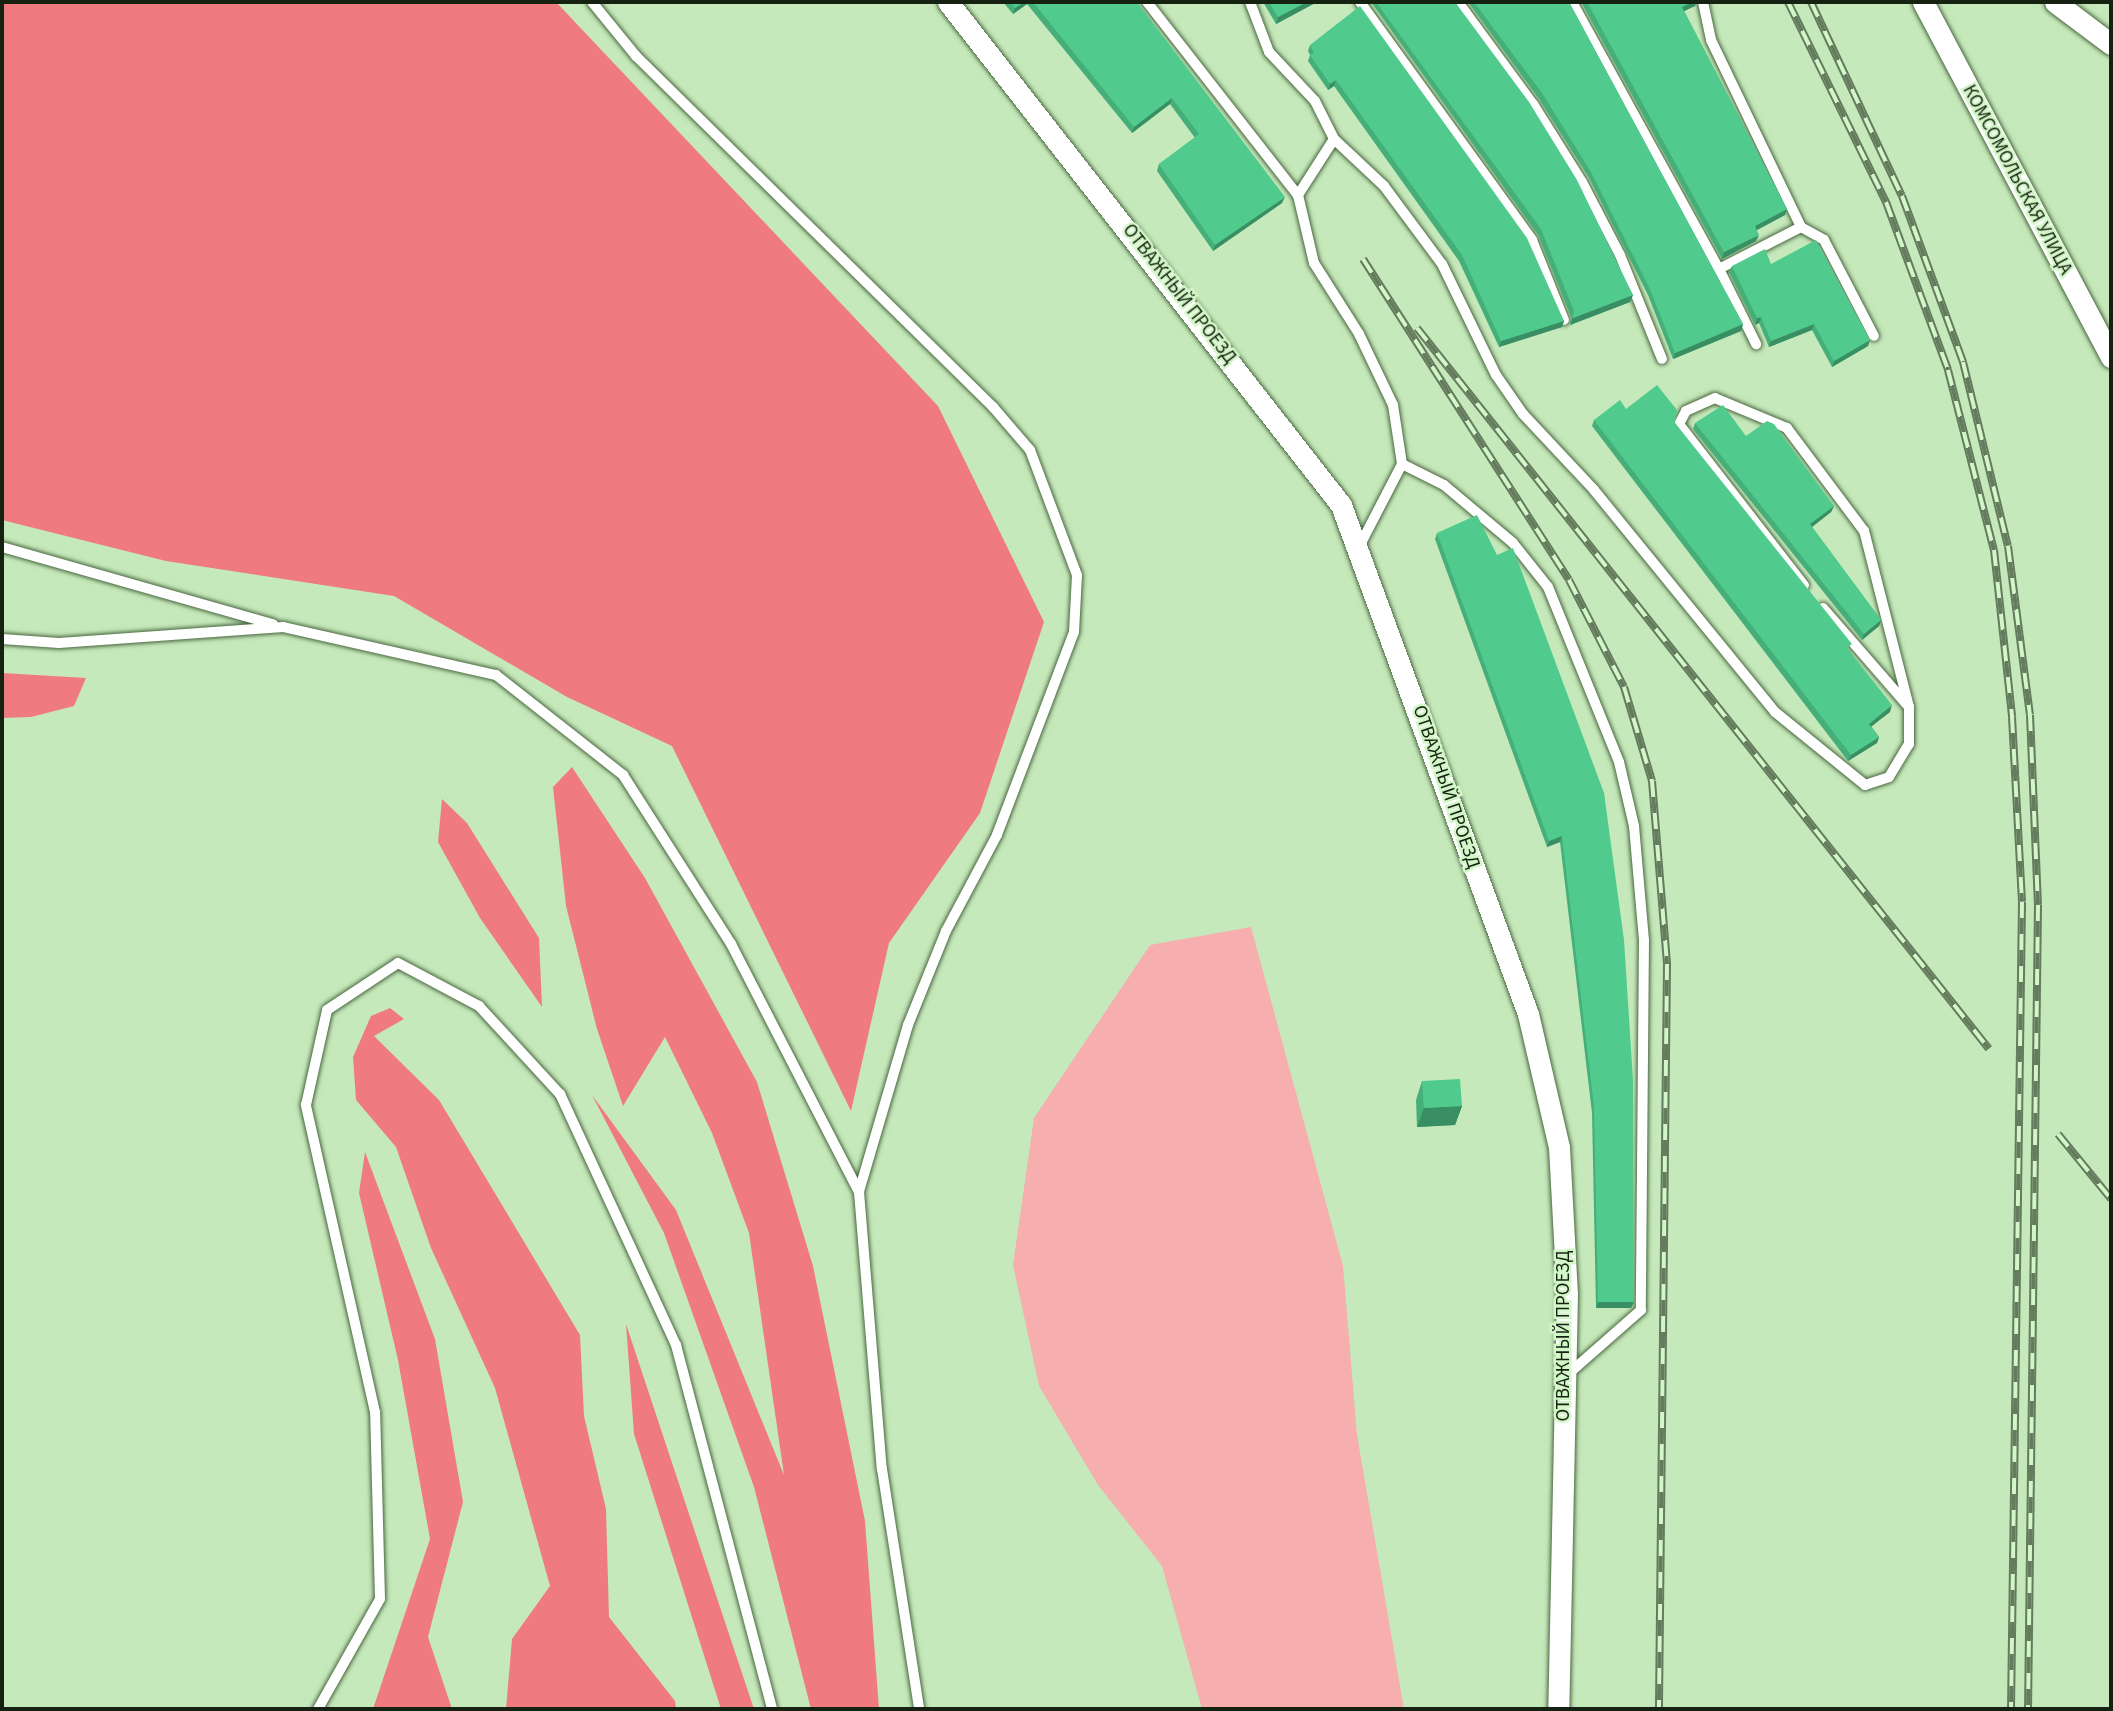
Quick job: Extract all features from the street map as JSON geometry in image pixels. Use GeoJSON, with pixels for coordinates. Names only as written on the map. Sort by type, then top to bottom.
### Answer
{"type":"FeatureCollection","features":[{"type":"Feature","properties":{"kind":"street","name":"ОТВАЖНЫЙ ПРОЕЗД"},"geometry":{"type":"LineString","coordinates":[[947,2],[1341,505],[1528,1014],[1559,1146],[1567,1294],[1558,1709]]}},
{"type":"Feature","properties":{"kind":"street","name":"КОМСОМОЛЬСКАЯ УЛИЦА"},"geometry":{"type":"LineString","coordinates":[[1923,2],[2111,357]]}},
{"type":"Feature","properties":{"kind":"street"},"geometry":{"type":"LineString","coordinates":[[2055,2],[2111,44]]}},
{"type":"Feature","properties":{"kind":"lane"},"geometry":{"type":"LineString","coordinates":[[592,2],[636,56],[993,407],[1030,450],[1077,575],[1074,632],[997,835],[946,930],[908,1025],[859,1192],[882,1469],[919,1709]]}},
{"type":"Feature","properties":{"kind":"lane"},"geometry":{"type":"LineString","coordinates":[[1147,2],[1298,195],[1314,264],[1359,334],[1394,405],[1402,464],[1358,549]]}},
{"type":"Feature","properties":{"kind":"lane"},"geometry":{"type":"LineString","coordinates":[[1250,2],[1269,52],[1315,101],[1334,139],[1384,187],[1442,264],[1496,375],[1523,414],[1594,490],[1775,712],[1865,785],[1889,777],[1909,744],[1909,707],[1864,531],[1787,428],[1715,398],[1686,411],[1679,424],[1813,596],[1909,707]]}},
{"type":"Feature","properties":{"kind":"lane"},"geometry":{"type":"LineString","coordinates":[[1360,2],[1532,240],[1564,320]]}},
{"type":"Feature","properties":{"kind":"lane"},"geometry":{"type":"LineString","coordinates":[[1458,2],[1533,104],[1582,182],[1620,255],[1662,359]]}},
{"type":"Feature","properties":{"kind":"lane"},"geometry":{"type":"LineString","coordinates":[[1572,2],[1719,270],[1756,345]]}},
{"type":"Feature","properties":{"kind":"lane"},"geometry":{"type":"LineString","coordinates":[[1703,2],[1711,40],[1801,227],[1824,240],[1874,336]]}},
{"type":"Feature","properties":{"kind":"lane"},"geometry":{"type":"LineString","coordinates":[[1298,195],[1334,139]]}},
{"type":"Feature","properties":{"kind":"lane"},"geometry":{"type":"LineString","coordinates":[[1719,270],[1801,227]]}},
{"type":"Feature","properties":{"kind":"lane"},"geometry":{"type":"LineString","coordinates":[[1402,464],[1444,485],[1513,543],[1548,587],[1619,762],[1634,826],[1644,940],[1641,1310],[1565,1377]]}},
{"type":"Feature","properties":{"kind":"lane"},"geometry":{"type":"LineString","coordinates":[[2,547],[283,626],[496,675],[623,775],[731,944],[859,1192]]}},
{"type":"Feature","properties":{"kind":"lane"},"geometry":{"type":"LineString","coordinates":[[2,639],[59,643],[283,626]]}},
{"type":"Feature","properties":{"kind":"lane"},"geometry":{"type":"LineString","coordinates":[[318,1709],[380,1599],[375,1412],[306,1105],[327,1010],[398,963],[479,1006],[560,1094],[676,1345],[772,1709]]}},
{"type":"Feature","properties":{"kind":"shaded area"},"geometry":{"type":"Polygon","coordinates":[[[2,2],[556,2],[938,406],[1044,622],[980,813],[889,943],[851,1111],[672,746],[567,697],[394,596],[166,561],[2,520],[2,2]]]}},
{"type":"Feature","properties":{"kind":"shaded area"},"geometry":{"type":"Polygon","coordinates":[[[2,673],[86,678],[74,706],[31,717],[2,718],[2,673]]]}},
{"type":"Feature","properties":{"kind":"shaded area"},"geometry":{"type":"Polygon","coordinates":[[[572,767],[645,878],[757,1082],[813,1266],[865,1521],[879,1709],[811,1709],[754,1487],[664,1233],[592,1095],[676,1210],[784,1475],[749,1233],[712,1133],[665,1037],[623,1106],[597,1029],[566,906],[553,787],[572,767]]]}},
{"type":"Feature","properties":{"kind":"shaded area"},"geometry":{"type":"Polygon","coordinates":[[[442,799],[467,823],[539,938],[542,1007],[480,918],[438,842],[442,799]]]}},
{"type":"Feature","properties":{"kind":"shaded area"},"geometry":{"type":"Polygon","coordinates":[[[1251,927],[1343,1266],[1357,1435],[1404,1709],[1202,1709],[1162,1566],[1098,1485],[1039,1386],[1013,1265],[1034,1118],[1150,945],[1251,927]]]}},
{"type":"Feature","properties":{"kind":"shaded area"},"geometry":{"type":"Polygon","coordinates":[[[390,1008],[404,1019],[374,1036],[439,1100],[580,1335],[584,1416],[606,1509],[609,1617],[675,1701],[676,1709],[506,1709],[512,1639],[550,1586],[495,1388],[431,1248],[396,1147],[356,1100],[353,1057],[371,1016],[390,1008]]]}},
{"type":"Feature","properties":{"kind":"shaded area"},"geometry":{"type":"Polygon","coordinates":[[[365,1152],[435,1339],[463,1502],[428,1637],[452,1709],[373,1709],[430,1539],[398,1360],[359,1193],[365,1152]]]}},
{"type":"Feature","properties":{"kind":"shaded area"},"geometry":{"type":"Polygon","coordinates":[[[626,1324],[754,1709],[721,1709],[634,1434],[626,1324]]]}},
{"type":"Feature","properties":{"kind":"building"},"geometry":{"type":"Polygon","coordinates":[[[1010,2],[1024,2],[1015,8],[1010,2]]]}},
{"type":"Feature","properties":{"kind":"building"},"geometry":{"type":"Polygon","coordinates":[[[1033,2],[1137,2],[1285,197],[1215,245],[1159,164],[1199,134],[1172,98],[1134,127],[1033,2]]]}},
{"type":"Feature","properties":{"kind":"building"},"geometry":{"type":"Polygon","coordinates":[[[1269,2],[1307,2],[1278,17],[1269,2]]]}},
{"type":"Feature","properties":{"kind":"building"},"geometry":{"type":"Polygon","coordinates":[[[1376,2],[1455,2],[1529,102],[1577,180],[1633,295],[1573,318],[1574,311],[1541,229],[1376,2]]]}},
{"type":"Feature","properties":{"kind":"building"},"geometry":{"type":"Polygon","coordinates":[[[1474,2],[1569,2],[1743,324],[1675,353],[1650,289],[1591,172],[1542,93],[1474,2]]]}},
{"type":"Feature","properties":{"kind":"building"},"geometry":{"type":"Polygon","coordinates":[[[1587,2],[1692,2],[1682,7],[1787,209],[1755,226],[1759,235],[1724,252],[1587,2]]]}},
{"type":"Feature","properties":{"kind":"building"},"geometry":{"type":"Polygon","coordinates":[[[1360,6],[1527,238],[1564,321],[1501,341],[1462,255],[1336,80],[1330,84],[1310,55],[1314,53],[1310,45],[1360,6]]]}},
{"type":"Feature","properties":{"kind":"building"},"geometry":{"type":"Polygon","coordinates":[[[1816,240],[1870,340],[1834,361],[1814,324],[1771,341],[1761,317],[1757,318],[1732,266],[1765,249],[1771,264],[1816,240]]]}},
{"type":"Feature","properties":{"kind":"building"},"geometry":{"type":"Polygon","coordinates":[[[1657,385],[1677,410],[1675,423],[1852,644],[1847,648],[1892,705],[1869,724],[1879,737],[1851,755],[1594,420],[1620,400],[1626,409],[1657,385]]]}},
{"type":"Feature","properties":{"kind":"building"},"geometry":{"type":"Polygon","coordinates":[[[1723,405],[1746,436],[1767,421],[1774,424],[1834,506],[1810,524],[1881,620],[1864,634],[1695,423],[1723,405]]]}},
{"type":"Feature","properties":{"kind":"building"},"geometry":{"type":"Polygon","coordinates":[[[1477,515],[1497,555],[1513,548],[1604,793],[1624,940],[1633,1080],[1634,1302],[1598,1302],[1594,1107],[1562,836],[1549,841],[1437,533],[1477,515]]]}},
{"type":"Feature","properties":{"kind":"building"},"geometry":{"type":"Polygon","coordinates":[[[1460,1079],[1462,1106],[1424,1108],[1422,1081],[1460,1079]]]}},
{"type":"Feature","properties":{"kind":"railway"},"geometry":{"type":"LineString","coordinates":[[1788,2],[1886,202],[1948,370],[1994,550],[2012,717],[2022,902],[2011,1709]]}},
{"type":"Feature","properties":{"kind":"railway"},"geometry":{"type":"LineString","coordinates":[[1811,2],[1902,196],[1963,362],[2008,546],[2030,715],[2038,905],[2028,1709]]}},
{"type":"Feature","properties":{"kind":"railway"},"geometry":{"type":"LineString","coordinates":[[1363,259],[1569,580],[1624,687],[1652,781],[1667,964],[1659,1709]]}},
{"type":"Feature","properties":{"kind":"railway"},"geometry":{"type":"LineString","coordinates":[[1417,328],[1989,1049]]}},
{"type":"Feature","properties":{"kind":"railway"},"geometry":{"type":"LineString","coordinates":[[2058,1134],[2111,1199]]}}]}
